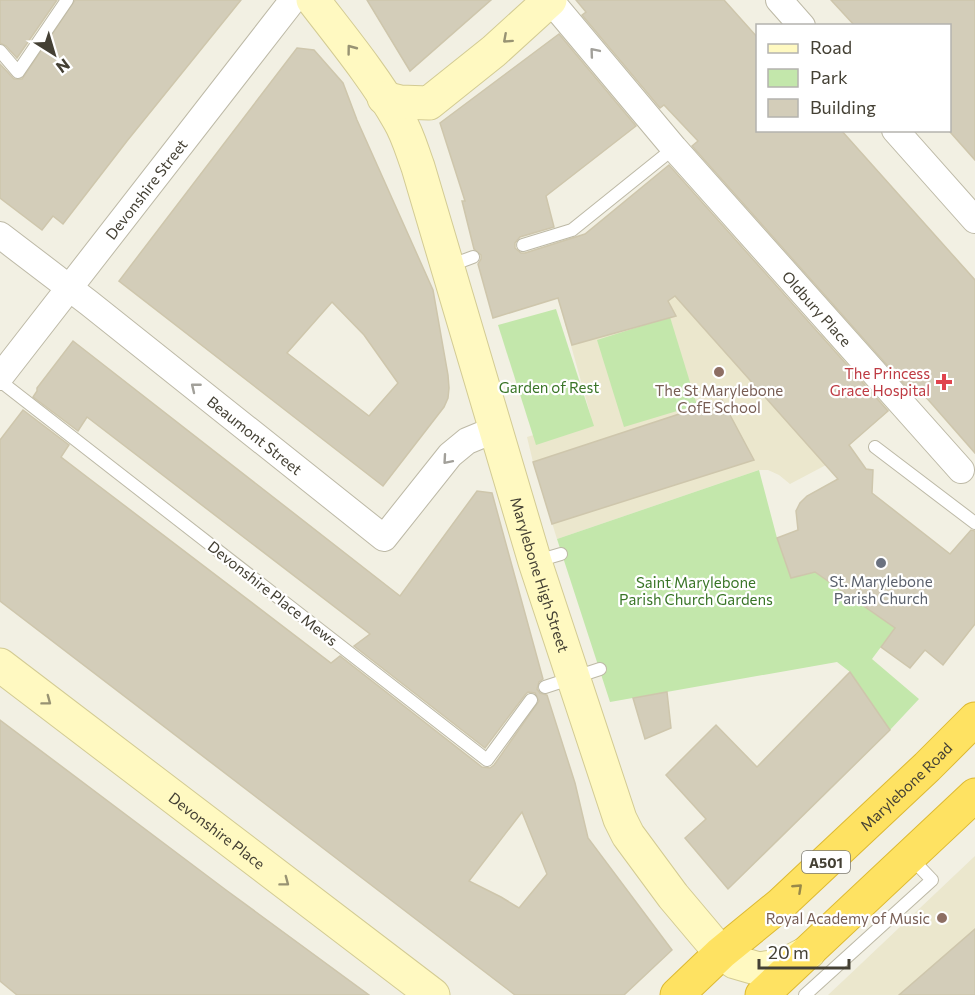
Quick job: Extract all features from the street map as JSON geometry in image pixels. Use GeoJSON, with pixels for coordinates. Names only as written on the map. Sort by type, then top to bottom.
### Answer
{"type":"FeatureCollection","features":[{"type":"Feature","properties":{"kind":"highway","name":"Marylebone Road"},"geometry":{"type":"LineString","coordinates":[[677,995],[721,953],[781,904],[975,720]]}},
{"type":"Feature","properties":{"kind":"highway"},"geometry":{"type":"LineString","coordinates":[[762,995],[975,795]]}},
{"type":"Feature","properties":{"kind":"street","name":"Devonshire Street"},"geometry":{"type":"LineString","coordinates":[[0,379],[272,25],[294,0]]}},
{"type":"Feature","properties":{"kind":"street","name":"Marylebone High Street"},"geometry":{"type":"LineString","coordinates":[[313,0],[360,61],[407,136],[418,167],[461,262],[496,429],[548,558],[573,677],[621,819],[628,835],[721,953]]}},
{"type":"Feature","properties":{"kind":"street"},"geometry":{"type":"LineString","coordinates":[[384,98],[400,102],[429,103],[494,51],[550,0]]}},
{"type":"Feature","properties":{"kind":"street","name":"Oldbury Place"},"geometry":{"type":"LineString","coordinates":[[550,0],[674,148],[961,470]]}},
{"type":"Feature","properties":{"kind":"street"},"geometry":{"type":"LineString","coordinates":[[779,0],[799,24]]}},
{"type":"Feature","properties":{"kind":"street","name":"Marylebone High Street"},"geometry":{"type":"LineString","coordinates":[[418,167],[424,117],[429,103]]}},
{"type":"Feature","properties":{"kind":"street"},"geometry":{"type":"LineString","coordinates":[[897,132],[975,220]]}},
{"type":"Feature","properties":{"kind":"street","name":"Beaumont Street"},"geometry":{"type":"LineString","coordinates":[[0,235],[384,538],[450,455],[467,441],[496,429]]}},
{"type":"Feature","properties":{"kind":"street","name":"Devonshire Place"},"geometry":{"type":"LineString","coordinates":[[0,665],[433,995]]}},
{"type":"Feature","properties":{"kind":"street"},"geometry":{"type":"LineString","coordinates":[[927,767],[975,727]]}},
{"type":"Feature","properties":{"kind":"street"},"geometry":{"type":"LineString","coordinates":[[721,953],[735,962],[759,969],[784,965],[810,951]]}},
{"type":"Feature","properties":{"kind":"lane"},"geometry":{"type":"LineString","coordinates":[[0,51],[18,72],[67,0]]}},
{"type":"Feature","properties":{"kind":"lane"},"geometry":{"type":"LineString","coordinates":[[523,245],[572,230],[674,148]]}},
{"type":"Feature","properties":{"kind":"lane","name":"Devonshire Place Mews"},"geometry":{"type":"LineString","coordinates":[[0,379],[487,760],[531,700]]}},
{"type":"Feature","properties":{"kind":"lane"},"geometry":{"type":"LineString","coordinates":[[875,447],[975,523]]}},
{"type":"Feature","properties":{"kind":"lane"},"geometry":{"type":"LineString","coordinates":[[805,995],[932,880],[910,857]]}},
{"type":"Feature","properties":{"kind":"shaded area","name":"The St Marylebone CofE School"},"geometry":{"type":"Polygon","coordinates":[[[682,264],[818,336],[823,332],[892,408],[826,465],[790,484],[768,470],[759,470],[557,539],[527,437],[591,417],[558,299],[682,264]]]}},
{"type":"Feature","properties":{"kind":"shaded area","name":"Royal Academy of Music"},"geometry":{"type":"Polygon","coordinates":[[[975,856],[975,995],[828,995],[844,980],[975,856]]]}},
{"type":"Feature","properties":{"kind":"green space","name":"Garden of Rest"},"geometry":{"type":"Polygon","coordinates":[[[556,309],[594,426],[536,445],[498,325],[556,309]]]}},
{"type":"Feature","properties":{"kind":"green space"},"geometry":{"type":"Polygon","coordinates":[[[670,317],[697,405],[624,427],[597,340],[670,317]]]}},
{"type":"Feature","properties":{"kind":"green space","name":"Saint Marylebone Parish Church Gardens"},"geometry":{"type":"Polygon","coordinates":[[[759,470],[777,538],[791,578],[815,572],[895,628],[872,659],[919,699],[890,730],[850,672],[837,662],[610,702],[557,539],[759,470]]]}},
{"type":"Feature","properties":{"kind":"building"},"geometry":{"type":"Polygon","coordinates":[[[0,0],[57,0],[17,58],[0,43],[0,0]]]}},
{"type":"Feature","properties":{"kind":"building"},"geometry":{"type":"Polygon","coordinates":[[[75,0],[241,0],[63,224],[53,216],[42,230],[0,198],[0,64],[14,79],[22,79],[75,0]]]}},
{"type":"Feature","properties":{"kind":"building"},"geometry":{"type":"Polygon","coordinates":[[[367,0],[491,0],[410,71],[367,0]]]}},
{"type":"Feature","properties":{"kind":"building"},"geometry":{"type":"Polygon","coordinates":[[[576,0],[724,0],[756,36],[756,132],[843,132],[975,280],[975,453],[917,387],[911,392],[692,146],[698,141],[664,105],[660,108],[582,15],[586,12],[576,0]]]}},
{"type":"Feature","properties":{"kind":"building"},"geometry":{"type":"Polygon","coordinates":[[[831,0],[975,0],[975,160],[950,132],[951,24],[853,24],[831,0]]]}},
{"type":"Feature","properties":{"kind":"building"},"geometry":{"type":"Polygon","coordinates":[[[559,34],[636,126],[546,196],[554,227],[520,237],[515,243],[515,248],[525,253],[585,234],[669,165],[888,411],[849,445],[866,469],[873,470],[872,493],[950,554],[971,530],[975,531],[975,624],[943,665],[925,650],[910,668],[881,647],[895,628],[815,572],[791,578],[777,538],[798,530],[796,511],[807,496],[838,479],[675,296],[668,301],[676,316],[572,345],[558,298],[493,318],[478,264],[481,255],[474,249],[462,201],[465,201],[440,123],[559,34]]]}},
{"type":"Feature","properties":{"kind":"building"},"geometry":{"type":"Polygon","coordinates":[[[297,48],[314,50],[343,83],[357,120],[433,290],[448,375],[448,398],[444,407],[383,486],[119,281],[297,48]],[[332,302],[287,353],[369,416],[398,383],[364,335],[332,302]]]}},
{"type":"Feature","properties":{"kind":"building"},"geometry":{"type":"Polygon","coordinates":[[[73,341],[400,596],[477,491],[492,493],[543,679],[539,682],[537,689],[540,693],[547,695],[575,783],[588,838],[672,950],[624,995],[515,995],[0,601],[0,440],[23,410],[69,445],[61,457],[331,663],[340,656],[482,767],[490,768],[494,765],[539,701],[535,693],[528,692],[485,748],[354,646],[370,634],[87,417],[78,431],[33,397],[37,388],[73,341]],[[522,812],[469,881],[519,908],[547,874],[522,812]]]}},
{"type":"Feature","properties":{"kind":"building"},"geometry":{"type":"Polygon","coordinates":[[[722,400],[754,460],[552,524],[533,462],[722,400]]]}},
{"type":"Feature","properties":{"kind":"building"},"geometry":{"type":"Polygon","coordinates":[[[850,672],[890,730],[728,889],[685,838],[706,819],[666,775],[716,725],[757,767],[850,672]]]}},
{"type":"Feature","properties":{"kind":"building"},"geometry":{"type":"Polygon","coordinates":[[[667,692],[671,728],[645,739],[633,698],[667,692]]]}},
{"type":"Feature","properties":{"kind":"building"},"geometry":{"type":"Polygon","coordinates":[[[0,720],[369,995],[17,995],[0,981],[0,720]]]}},
{"type":"Feature","properties":{"kind":"building"},"geometry":{"type":"Polygon","coordinates":[[[975,929],[975,995],[899,995],[975,929]]]}},
{"type":"Feature","properties":{"kind":"place","name":"The St Marylebone CofE School"},"geometry":{"type":"Point","coordinates":[719,372]}},
{"type":"Feature","properties":{"kind":"place","name":"The Princess Grace Hospital"},"geometry":{"type":"Point","coordinates":[944,382]}},
{"type":"Feature","properties":{"kind":"place","name":"St. Marylebone Parish Church"},"geometry":{"type":"Point","coordinates":[881,563]}},
{"type":"Feature","properties":{"kind":"place","name":"Royal Academy of Music"},"geometry":{"type":"Point","coordinates":[942,918]}}]}
